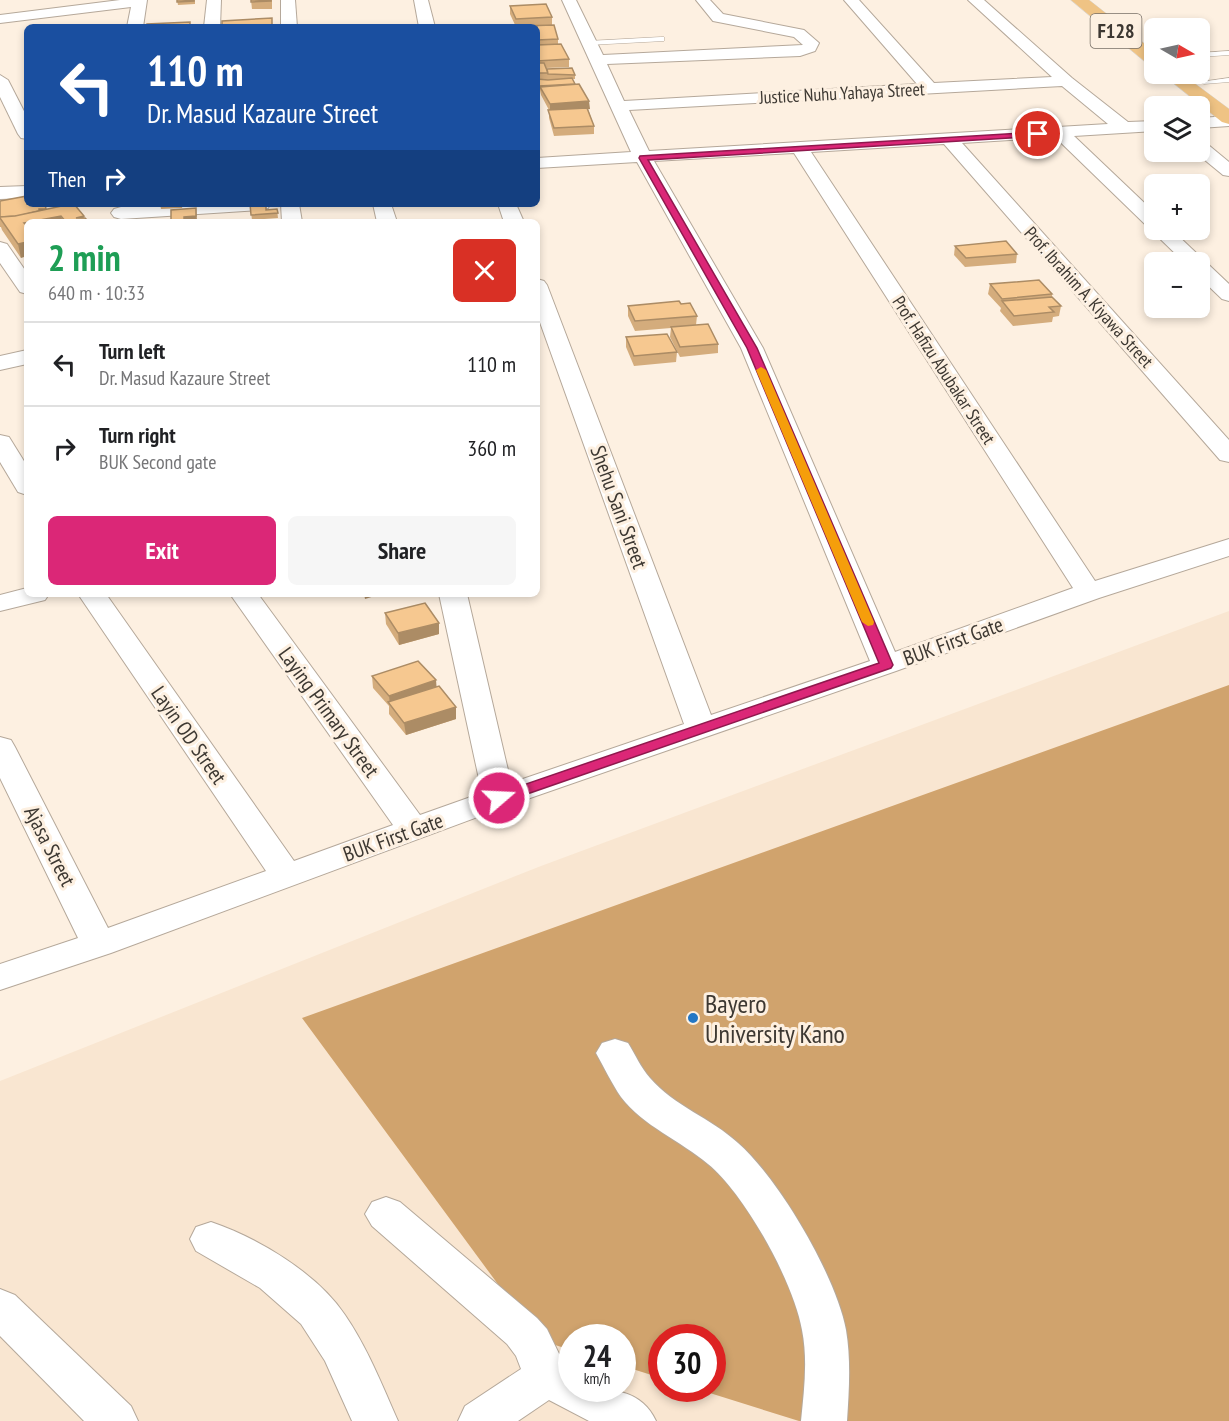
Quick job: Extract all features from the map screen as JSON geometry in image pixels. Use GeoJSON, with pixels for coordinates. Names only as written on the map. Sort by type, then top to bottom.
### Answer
{"type":"FeatureCollection","features":[{"type":"Feature","properties":{"kind":"main road","name":"F128"},"geometry":{"type":"LineString","coordinates":[[1079,0],[1144,52]]}},
{"type":"Feature","properties":{"kind":"main road","name":"F128"},"geometry":{"type":"LineString","coordinates":[[1099,0],[1144,35]]}},
{"type":"Feature","properties":{"kind":"main road"},"geometry":{"type":"LineString","coordinates":[[1185,84],[1229,119]]}},
{"type":"Feature","properties":{"kind":"main road"},"geometry":{"type":"LineString","coordinates":[[1207,84],[1229,101]]}},
{"type":"Feature","properties":{"kind":"street"},"geometry":{"type":"LineString","coordinates":[[35,0],[51,24]]}},
{"type":"Feature","properties":{"kind":"street"},"geometry":{"type":"LineString","coordinates":[[212,24],[214,0]]}},
{"type":"Feature","properties":{"kind":"street"},"geometry":{"type":"LineString","coordinates":[[288,0],[289,24]]}},
{"type":"Feature","properties":{"kind":"street"},"geometry":{"type":"LineString","coordinates":[[420,0],[426,24]]}},
{"type":"Feature","properties":{"kind":"street"},"geometry":{"type":"LineString","coordinates":[[569,0],[643,158],[752,348],[886,665]]}},
{"type":"Feature","properties":{"kind":"street"},"geometry":{"type":"LineString","coordinates":[[596,60],[800,51],[810,48],[811,44],[800,33],[718,18],[703,0]]}},
{"type":"Feature","properties":{"kind":"street"},"geometry":{"type":"LineString","coordinates":[[851,0],[929,88]]}},
{"type":"Feature","properties":{"kind":"street"},"geometry":{"type":"LineString","coordinates":[[975,0],[1066,81],[1125,129]]}},
{"type":"Feature","properties":{"kind":"street"},"geometry":{"type":"LineString","coordinates":[[0,19],[108,3],[140,1],[136,24]]}},
{"type":"Feature","properties":{"kind":"street"},"geometry":{"type":"LineString","coordinates":[[0,80],[24,128]]}},
{"type":"Feature","properties":{"kind":"street","name":"Justice Nuhu Yahaya Street"},"geometry":{"type":"LineString","coordinates":[[619,106],[1066,81]]}},
{"type":"Feature","properties":{"kind":"street"},"geometry":{"type":"LineString","coordinates":[[1210,122],[1229,119]]}},
{"type":"Feature","properties":{"kind":"street"},"geometry":{"type":"LineString","coordinates":[[540,163],[1144,127]]}},
{"type":"Feature","properties":{"kind":"street"},"geometry":{"type":"LineString","coordinates":[[1061,133],[1144,213]]}},
{"type":"Feature","properties":{"kind":"street","name":"Prof. Ibrahim A. Kiyawa Street"},"geometry":{"type":"LineString","coordinates":[[949,139],[1229,455]]}},
{"type":"Feature","properties":{"kind":"street","name":"Prof. Hafizu Abubakar Street"},"geometry":{"type":"LineString","coordinates":[[800,148],[1089,592]]}},
{"type":"Feature","properties":{"kind":"street"},"geometry":{"type":"LineString","coordinates":[[1210,155],[1229,171]]}},
{"type":"Feature","properties":{"kind":"street"},"geometry":{"type":"LineString","coordinates":[[0,193],[24,192]]}},
{"type":"Feature","properties":{"kind":"street"},"geometry":{"type":"LineString","coordinates":[[122,213],[208,215],[247,207]]}},
{"type":"Feature","properties":{"kind":"street"},"geometry":{"type":"LineString","coordinates":[[1172,240],[1184,252]]}},
{"type":"Feature","properties":{"kind":"street"},"geometry":{"type":"LineString","coordinates":[[0,248],[24,281]]}},
{"type":"Feature","properties":{"kind":"street"},"geometry":{"type":"LineString","coordinates":[[1210,277],[1229,295]]}},
{"type":"Feature","properties":{"kind":"street","name":"Shehu Sani Street"},"geometry":{"type":"LineString","coordinates":[[540,293],[701,728]]}},
{"type":"Feature","properties":{"kind":"street"},"geometry":{"type":"LineString","coordinates":[[0,363],[24,358]]}},
{"type":"Feature","properties":{"kind":"street"},"geometry":{"type":"LineString","coordinates":[[0,442],[24,482]]}},
{"type":"Feature","properties":{"kind":"street","name":"BUK First Gate"},"geometry":{"type":"LineString","coordinates":[[0,977],[99,944],[499,798],[886,665],[1089,592],[1229,547]]}},
{"type":"Feature","properties":{"kind":"street"},"geometry":{"type":"LineString","coordinates":[[0,603],[24,597]]}},
{"type":"Feature","properties":{"kind":"street","name":"Layin OD Street"},"geometry":{"type":"LineString","coordinates":[[94,597],[287,876]]}},
{"type":"Feature","properties":{"kind":"street","name":"Laying Primary Street"},"geometry":{"type":"LineString","coordinates":[[246,597],[413,829]]}},
{"type":"Feature","properties":{"kind":"street"},"geometry":{"type":"LineString","coordinates":[[454,597],[499,798]]}},
{"type":"Feature","properties":{"kind":"street","name":"Ajasa Street"},"geometry":{"type":"LineString","coordinates":[[0,747],[99,944]]}},
{"type":"Feature","properties":{"kind":"street"},"geometry":{"type":"LineString","coordinates":[[615,1053],[635,1087],[652,1104],[723,1153],[750,1182],[803,1267],[824,1329],[828,1379],[825,1421]]}},
{"type":"Feature","properties":{"kind":"street"},"geometry":{"type":"LineString","coordinates":[[386,1214],[522,1331],[532,1343],[546,1376],[633,1421]]}},
{"type":"Feature","properties":{"kind":"street"},"geometry":{"type":"LineString","coordinates":[[211,1239],[281,1278],[305,1298],[328,1326],[375,1421]]}},
{"type":"Feature","properties":{"kind":"street"},"geometry":{"type":"LineString","coordinates":[[0,1308],[115,1421]]}},
{"type":"Feature","properties":{"kind":"street"},"geometry":{"type":"LineString","coordinates":[[481,1421],[546,1376]]}},
{"type":"Feature","properties":{"kind":"lane"},"geometry":{"type":"LineString","coordinates":[[589,43],[661,39]]}},
{"type":"Feature","properties":{"kind":"lane"},"geometry":{"type":"LineString","coordinates":[[1210,54],[1229,53]]}},
{"type":"Feature","properties":{"kind":"lane"},"geometry":{"type":"LineString","coordinates":[[1210,79],[1229,80]]}},
{"type":"Feature","properties":{"kind":"shaded area","name":"Bayero University Kano"},"geometry":{"type":"Polygon","coordinates":[[[1229,611],[1229,1421],[0,1421],[0,1081],[541,866],[1229,611]]]}},
{"type":"Feature","properties":{"kind":"shaded area","name":"Bayero University Kano"},"geometry":{"type":"Polygon","coordinates":[[[1229,685],[1229,1421],[799,1421],[726,1398],[726,1324],[648,1324],[648,1374],[636,1370],[636,1324],[558,1324],[558,1346],[539,1340],[302,1018],[1229,685]]]}},
{"type":"Feature","properties":{"kind":"building"},"geometry":{"type":"Polygon","coordinates":[[[177,0],[194,0],[194,1],[177,2],[177,0]]]}},
{"type":"Feature","properties":{"kind":"building"},"geometry":{"type":"Polygon","coordinates":[[[251,0],[271,0],[271,1],[251,2],[251,0]]]}},
{"type":"Feature","properties":{"kind":"building"},"geometry":{"type":"Polygon","coordinates":[[[546,4],[552,17],[516,19],[510,6],[546,4]]]}},
{"type":"Feature","properties":{"kind":"building"},"geometry":{"type":"Polygon","coordinates":[[[272,18],[272,24],[222,24],[222,21],[272,18]]]}},
{"type":"Feature","properties":{"kind":"building"},"geometry":{"type":"Polygon","coordinates":[[[190,22],[190,24],[147,24],[190,22]]]}},
{"type":"Feature","properties":{"kind":"building"},"geometry":{"type":"Polygon","coordinates":[[[540,25],[554,25],[558,39],[540,40],[540,25]]]}},
{"type":"Feature","properties":{"kind":"building"},"geometry":{"type":"Polygon","coordinates":[[[561,44],[569,59],[540,61],[540,45],[561,44]]]}},
{"type":"Feature","properties":{"kind":"building"},"geometry":{"type":"Polygon","coordinates":[[[540,63],[544,63],[548,73],[540,73],[540,63]]]}},
{"type":"Feature","properties":{"kind":"building"},"geometry":{"type":"Polygon","coordinates":[[[572,68],[575,75],[548,74],[547,69],[572,68]]]}},
{"type":"Feature","properties":{"kind":"building"},"geometry":{"type":"Polygon","coordinates":[[[572,78],[575,84],[540,86],[540,79],[572,78]]]}},
{"type":"Feature","properties":{"kind":"building"},"geometry":{"type":"Polygon","coordinates":[[[579,84],[589,101],[550,104],[540,87],[579,84]]]}},
{"type":"Feature","properties":{"kind":"building"},"geometry":{"type":"Polygon","coordinates":[[[587,108],[594,126],[554,128],[548,110],[587,108]]]}},
{"type":"Feature","properties":{"kind":"building"},"geometry":{"type":"Polygon","coordinates":[[[24,197],[24,207],[46,207],[46,209],[18,216],[0,217],[0,201],[24,197]]]}},
{"type":"Feature","properties":{"kind":"building"},"geometry":{"type":"Polygon","coordinates":[[[57,207],[76,207],[84,216],[76,218],[86,219],[64,219],[61,216],[24,219],[24,243],[18,244],[0,218],[57,207]]]}},
{"type":"Feature","properties":{"kind":"building"},"geometry":{"type":"Polygon","coordinates":[[[250,207],[266,207],[266,210],[277,209],[278,213],[251,215],[250,207]]]}},
{"type":"Feature","properties":{"kind":"building"},"geometry":{"type":"Polygon","coordinates":[[[196,208],[196,216],[171,219],[171,210],[196,208]]]}},
{"type":"Feature","properties":{"kind":"building"},"geometry":{"type":"Polygon","coordinates":[[[1006,241],[1017,254],[966,258],[955,246],[1006,241]]]}},
{"type":"Feature","properties":{"kind":"building"},"geometry":{"type":"Polygon","coordinates":[[[1039,280],[1052,294],[1002,299],[990,284],[1039,280]]]}},
{"type":"Feature","properties":{"kind":"building"},"geometry":{"type":"Polygon","coordinates":[[[1052,297],[1061,306],[1049,307],[1054,312],[1014,316],[1002,301],[1052,297]]]}},
{"type":"Feature","properties":{"kind":"building"},"geometry":{"type":"Polygon","coordinates":[[[679,301],[681,304],[690,303],[697,316],[635,321],[628,306],[679,301]]]}},
{"type":"Feature","properties":{"kind":"building"},"geometry":{"type":"Polygon","coordinates":[[[708,324],[718,344],[680,347],[671,327],[708,324]]]}},
{"type":"Feature","properties":{"kind":"building"},"geometry":{"type":"Polygon","coordinates":[[[667,334],[677,352],[634,356],[626,337],[667,334]]]}},
{"type":"Feature","properties":{"kind":"building"},"geometry":{"type":"Polygon","coordinates":[[[425,603],[439,623],[398,633],[385,613],[425,603]]]}},
{"type":"Feature","properties":{"kind":"building"},"geometry":{"type":"Polygon","coordinates":[[[418,661],[436,680],[389,696],[372,676],[418,661]]]}},
{"type":"Feature","properties":{"kind":"building"},"geometry":{"type":"Polygon","coordinates":[[[439,686],[456,707],[404,723],[388,702],[439,686]]]}},
{"type":"Feature","properties":{"kind":"slow traffic"},"geometry":{"type":"LineString","coordinates":[[761,370],[868,622]]}},
{"type":"Feature","properties":{"kind":"place","name":"Bayero University Kano"},"geometry":{"type":"Point","coordinates":[693,1018]}},
{"type":"Feature","properties":{"kind":"route"},"geometry":{"type":"LineString","coordinates":[[499,798],[886,665],[752,348],[643,158],[1038,134]]}}]}
